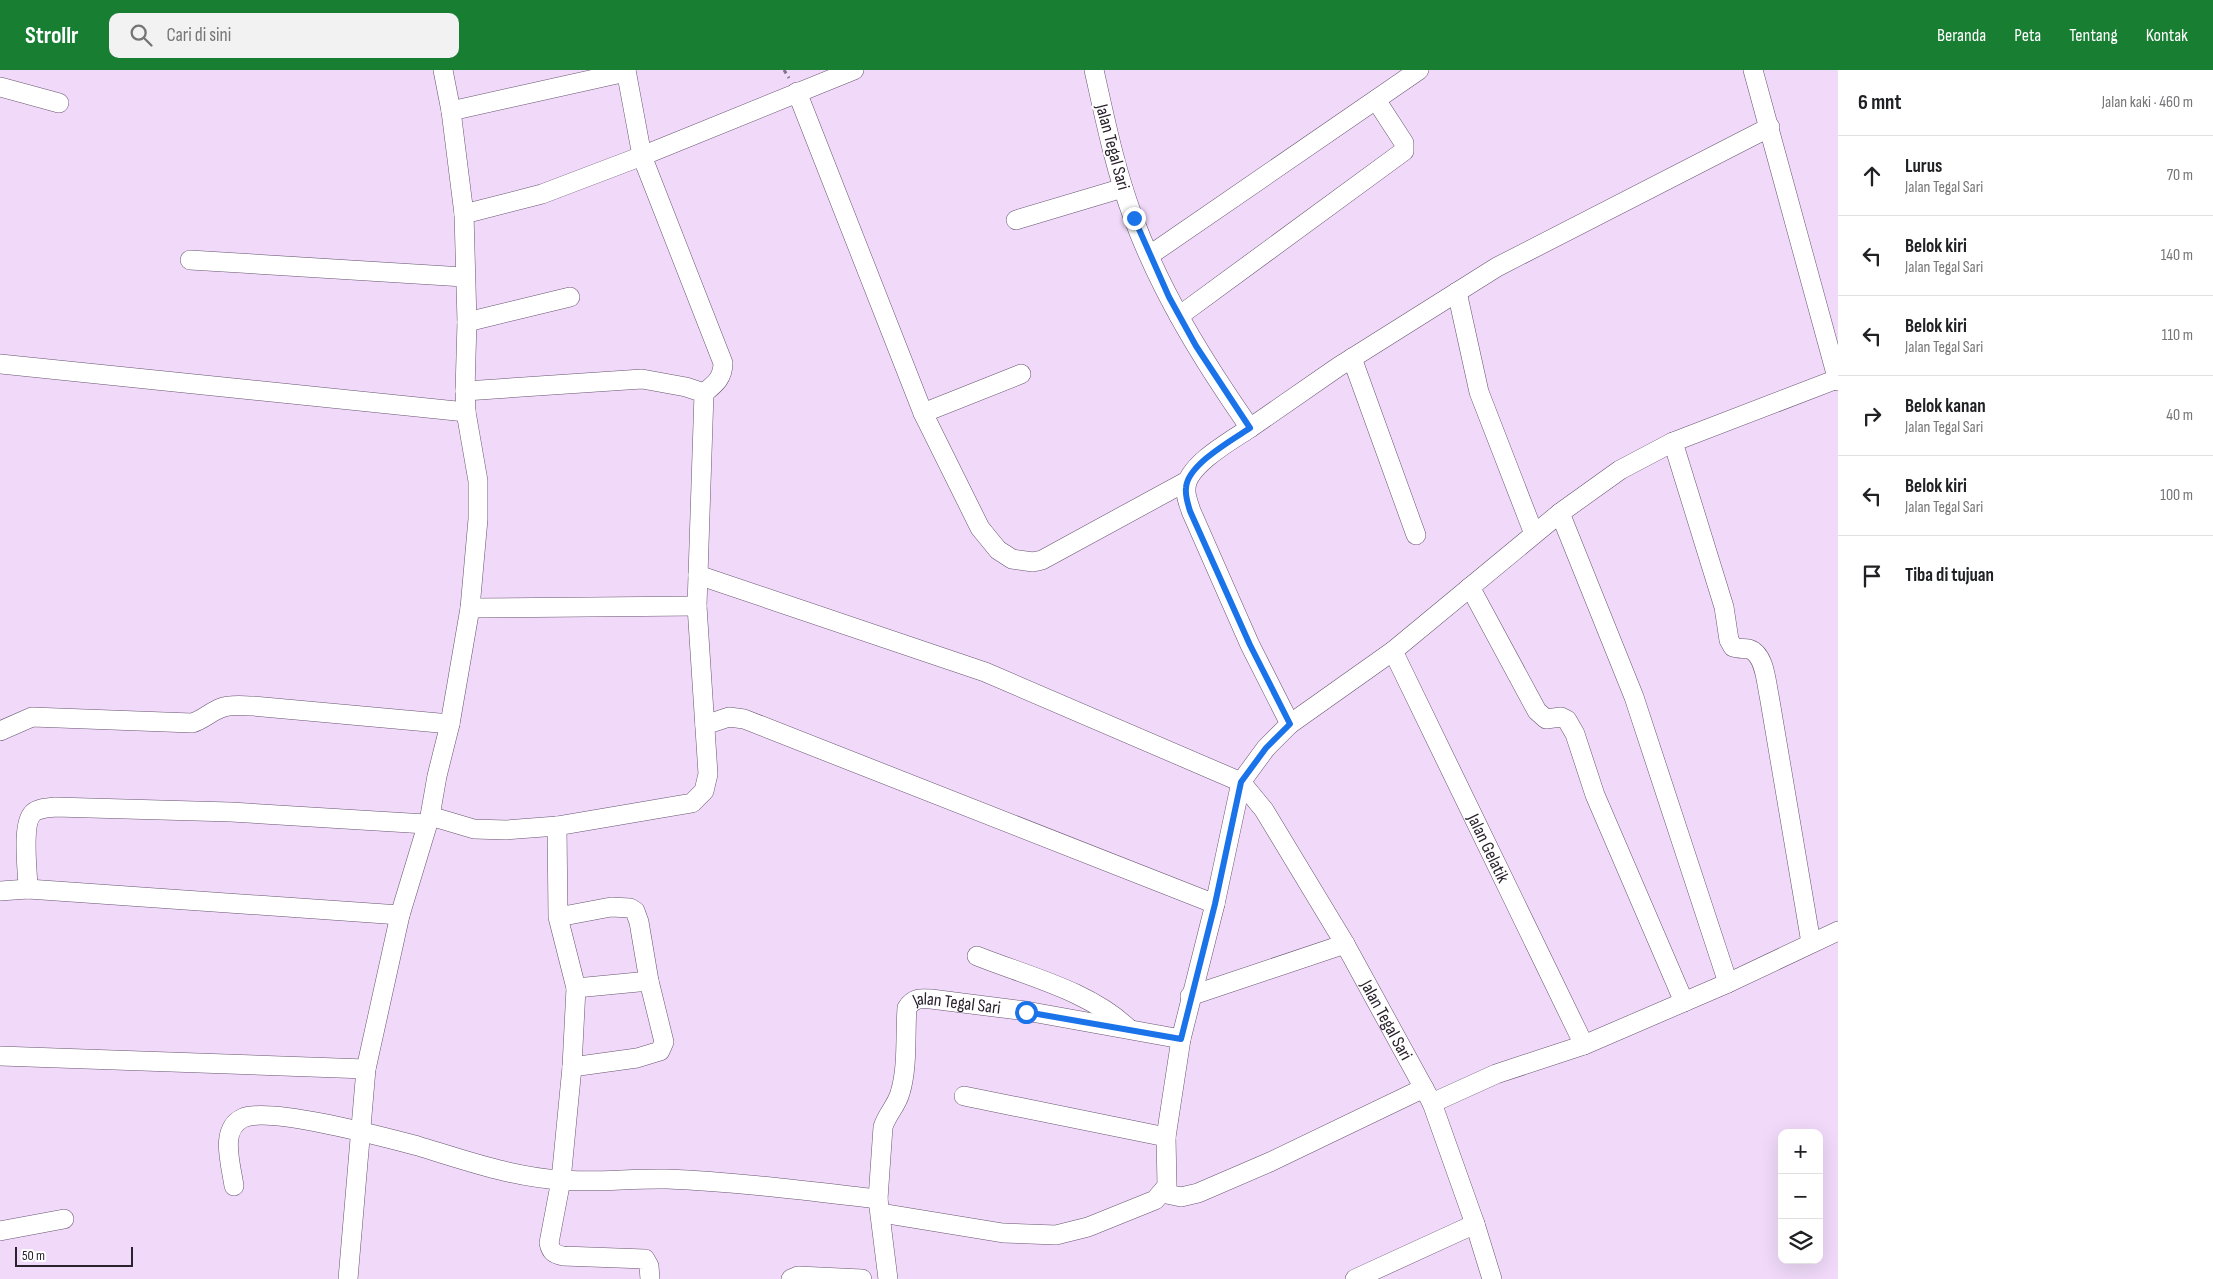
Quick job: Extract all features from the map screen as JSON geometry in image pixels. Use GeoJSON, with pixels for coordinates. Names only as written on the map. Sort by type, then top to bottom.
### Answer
{"type":"FeatureCollection","features":[{"type":"Feature","properties":{"kind":"street"},"geometry":{"type":"LineString","coordinates":[[348,1279],[366,1069],[400,914],[428,820],[450,724],[470,608],[479,498],[466,412],[464,214],[451,111],[443,70]]}},
{"type":"Feature","properties":{"kind":"street"},"geometry":{"type":"LineString","coordinates":[[464,214],[527,199],[642,156],[854,70]]}},
{"type":"Feature","properties":{"kind":"street","name":"Jalan Tegal Sari"},"geometry":{"type":"LineString","coordinates":[[1094,70],[1123,188],[1150,255],[1179,316],[1196,346],[1250,428]]}},
{"type":"Feature","properties":{"kind":"street"},"geometry":{"type":"LineString","coordinates":[[1150,255],[1419,70]]}},
{"type":"Feature","properties":{"kind":"street"},"geometry":{"type":"LineString","coordinates":[[234,1186],[228,1135],[234,1123],[246,1116],[272,1116],[360,1130],[497,1169],[561,1180],[675,1180],[740,1184],[879,1206],[1003,1233],[1056,1235],[1088,1227],[1155,1200],[1162,1194],[1166,1186],[1166,1137],[1181,1039],[1190,996],[1215,904],[1241,782],[1266,748],[1290,724],[1393,651],[1560,513],[1620,470],[1673,442],[1836,370],[1753,70]]}},
{"type":"Feature","properties":{"kind":"street"},"geometry":{"type":"LineString","coordinates":[[28,890],[26,829],[28,818],[34,812],[43,808],[231,812],[428,820],[474,829],[490,830],[557,826],[692,803],[700,797],[706,785],[708,774],[697,606],[704,394],[719,380],[723,372],[723,363],[642,156],[626,71],[451,111]]}},
{"type":"Feature","properties":{"kind":"street"},"geometry":{"type":"LineString","coordinates":[[0,88],[59,103]]}},
{"type":"Feature","properties":{"kind":"street"},"geometry":{"type":"LineString","coordinates":[[797,92],[924,413],[980,528],[998,550],[1012,559],[1033,562],[1055,554],[1187,481],[1205,460],[1250,428],[1352,358],[1497,267],[1770,127]]}},
{"type":"Feature","properties":{"kind":"street"},"geometry":{"type":"LineString","coordinates":[[1179,316],[1404,151],[1404,143],[1376,100]]}},
{"type":"Feature","properties":{"kind":"street"},"geometry":{"type":"LineString","coordinates":[[1016,220],[1123,188]]}},
{"type":"Feature","properties":{"kind":"street"},"geometry":{"type":"LineString","coordinates":[[190,260],[464,277]]}},
{"type":"Feature","properties":{"kind":"street"},"geometry":{"type":"LineString","coordinates":[[1457,292],[1479,392],[1534,534]]}},
{"type":"Feature","properties":{"kind":"street"},"geometry":{"type":"LineString","coordinates":[[466,322],[570,297]]}},
{"type":"Feature","properties":{"kind":"street"},"geometry":{"type":"LineString","coordinates":[[1352,358],[1416,535]]}},
{"type":"Feature","properties":{"kind":"street"},"geometry":{"type":"LineString","coordinates":[[0,364],[466,412]]}},
{"type":"Feature","properties":{"kind":"street"},"geometry":{"type":"LineString","coordinates":[[924,413],[1021,374]]}},
{"type":"Feature","properties":{"kind":"street"},"geometry":{"type":"LineString","coordinates":[[465,391],[642,379],[686,387],[704,394]]}},
{"type":"Feature","properties":{"kind":"street"},"geometry":{"type":"LineString","coordinates":[[1673,442],[1724,607],[1729,640],[1733,647],[1749,649],[1755,653],[1762,664],[1769,695],[1810,943]]}},
{"type":"Feature","properties":{"kind":"street"},"geometry":{"type":"LineString","coordinates":[[1187,481],[1185,490],[1190,511],[1250,645],[1290,724]]}},
{"type":"Feature","properties":{"kind":"street"},"geometry":{"type":"LineString","coordinates":[[1560,513],[1634,697],[1728,983]]}},
{"type":"Feature","properties":{"kind":"street"},"geometry":{"type":"LineString","coordinates":[[698,575],[985,672],[1241,782]]}},
{"type":"Feature","properties":{"kind":"street"},"geometry":{"type":"LineString","coordinates":[[1470,588],[1537,711],[1546,718],[1561,717],[1569,722],[1575,734],[1595,795],[1684,1002]]}},
{"type":"Feature","properties":{"kind":"street"},"geometry":{"type":"LineString","coordinates":[[470,608],[697,606]]}},
{"type":"Feature","properties":{"kind":"street","name":"Jalan Gelatik"},"geometry":{"type":"LineString","coordinates":[[1393,651],[1584,1045]]}},
{"type":"Feature","properties":{"kind":"street"},"geometry":{"type":"LineString","coordinates":[[0,732],[32,717],[192,723],[202,720],[223,707],[234,706],[253,706],[450,724]]}},
{"type":"Feature","properties":{"kind":"street"},"geometry":{"type":"LineString","coordinates":[[705,725],[730,717],[744,719],[1215,904]]}},
{"type":"Feature","properties":{"kind":"street","name":"Jalan Tegal Sari"},"geometry":{"type":"LineString","coordinates":[[1241,782],[1264,810],[1345,944],[1428,1096],[1476,1224],[1492,1279]]}},
{"type":"Feature","properties":{"kind":"street"},"geometry":{"type":"LineString","coordinates":[[557,826],[558,917],[576,988],[572,1067],[561,1180],[549,1243],[550,1249],[555,1254],[645,1259],[649,1266],[650,1279]]}},
{"type":"Feature","properties":{"kind":"street"},"geometry":{"type":"LineString","coordinates":[[0,891],[28,890],[400,914]]}},
{"type":"Feature","properties":{"kind":"street"},"geometry":{"type":"LineString","coordinates":[[558,917],[611,907],[630,908],[635,911],[639,922],[649,981],[664,1042],[660,1051],[637,1058],[572,1067]]}},
{"type":"Feature","properties":{"kind":"street"},"geometry":{"type":"LineString","coordinates":[[1162,1194],[1181,1197],[1198,1194],[1428,1096],[1584,1045],[1728,983],[1838,931]]}},
{"type":"Feature","properties":{"kind":"street"},"geometry":{"type":"LineString","coordinates":[[1190,996],[1345,944]]}},
{"type":"Feature","properties":{"kind":"street"},"geometry":{"type":"LineString","coordinates":[[977,956],[1078,995],[1111,1013],[1128,1030]]}},
{"type":"Feature","properties":{"kind":"street"},"geometry":{"type":"LineString","coordinates":[[576,988],[649,981]]}},
{"type":"Feature","properties":{"kind":"street","name":"Jalan Tegal Sari"},"geometry":{"type":"LineString","coordinates":[[879,1206],[883,1127],[901,1092],[907,1008],[914,1000],[926,998],[988,1006],[1181,1039]]}},
{"type":"Feature","properties":{"kind":"street"},"geometry":{"type":"LineString","coordinates":[[0,1056],[366,1069]]}},
{"type":"Feature","properties":{"kind":"street"},"geometry":{"type":"LineString","coordinates":[[964,1096],[1166,1137]]}},
{"type":"Feature","properties":{"kind":"street"},"geometry":{"type":"LineString","coordinates":[[879,1206],[888,1279]]}},
{"type":"Feature","properties":{"kind":"street"},"geometry":{"type":"LineString","coordinates":[[0,1231],[64,1219]]}},
{"type":"Feature","properties":{"kind":"street"},"geometry":{"type":"LineString","coordinates":[[1355,1279],[1476,1224]]}},
{"type":"Feature","properties":{"kind":"street"},"geometry":{"type":"LineString","coordinates":[[792,1279],[798,1276],[862,1279]]}},
{"type":"Feature","properties":{"kind":"route"},"geometry":{"type":"LineString","coordinates":[[1026,1012],[1181,1039],[1190,996],[1215,904],[1241,782],[1256,759],[1290,724],[1250,645],[1190,511],[1185,490],[1187,481],[1196,468],[1250,428],[1196,346],[1169,297],[1134,218]]}}]}
